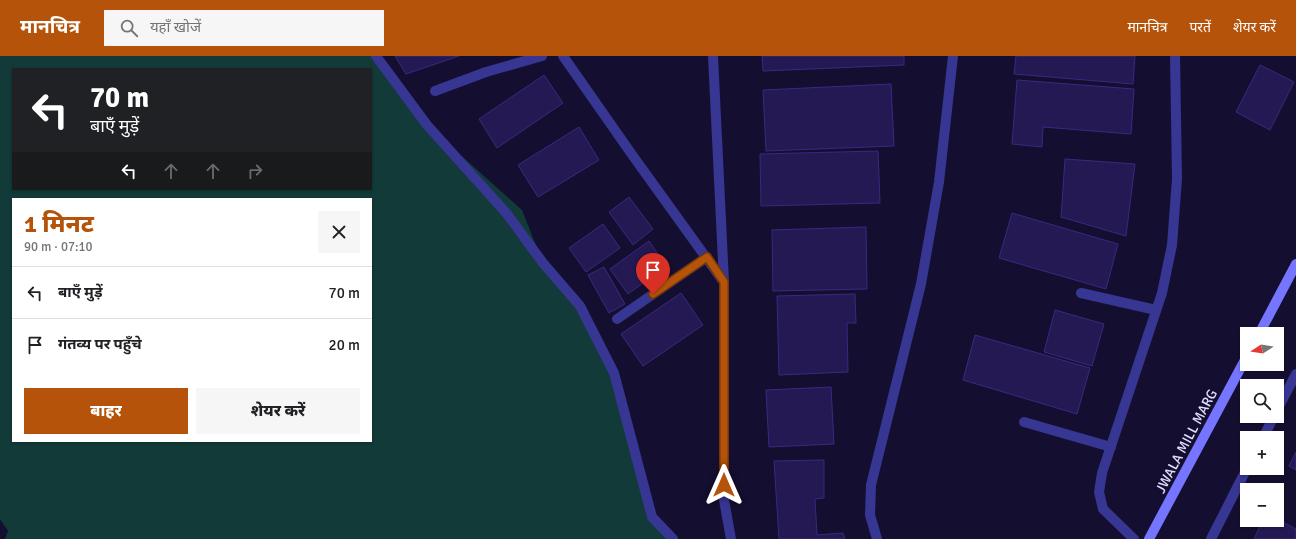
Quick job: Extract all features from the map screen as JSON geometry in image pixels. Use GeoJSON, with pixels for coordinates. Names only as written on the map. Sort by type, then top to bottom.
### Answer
{"type":"FeatureCollection","features":[{"type":"Feature","properties":{"kind":"street"},"geometry":{"type":"LineString","coordinates":[[376,56],[427,125],[507,214],[543,263],[580,306],[614,373],[652,517],[673,539]]}},
{"type":"Feature","properties":{"kind":"street"},"geometry":{"type":"LineString","coordinates":[[435,91],[486,72],[542,56]]}},
{"type":"Feature","properties":{"kind":"street"},"geometry":{"type":"LineString","coordinates":[[563,56],[632,156],[724,282]]}},
{"type":"Feature","properties":{"kind":"street"},"geometry":{"type":"LineString","coordinates":[[713,56],[724,282],[724,500],[731,539]]}},
{"type":"Feature","properties":{"kind":"street"},"geometry":{"type":"LineString","coordinates":[[876,539],[870,515],[871,484],[921,284],[938,182],[953,56]]}},
{"type":"Feature","properties":{"kind":"street"},"geometry":{"type":"LineString","coordinates":[[1134,539],[1103,509],[1099,492],[1102,473],[1156,310],[1172,245],[1177,179],[1175,56]]}},
{"type":"Feature","properties":{"kind":"street"},"geometry":{"type":"LineString","coordinates":[[618,319],[707,257]]}},
{"type":"Feature","properties":{"kind":"street"},"geometry":{"type":"LineString","coordinates":[[1263,327],[1296,264]]}},
{"type":"Feature","properties":{"kind":"street"},"geometry":{"type":"LineString","coordinates":[[1081,292],[1156,310]]}},
{"type":"Feature","properties":{"kind":"street","name":"JWALA MILL MARG"},"geometry":{"type":"LineString","coordinates":[[1149,539],[1240,369]]}},
{"type":"Feature","properties":{"kind":"street"},"geometry":{"type":"LineString","coordinates":[[1284,397],[1296,374]]}},
{"type":"Feature","properties":{"kind":"street"},"geometry":{"type":"LineString","coordinates":[[1024,422],[1111,447]]}},
{"type":"Feature","properties":{"kind":"street"},"geometry":{"type":"LineString","coordinates":[[1211,539],[1243,475]]}},
{"type":"Feature","properties":{"kind":"green space"},"geometry":{"type":"Polygon","coordinates":[[[0,56],[376,56],[427,125],[522,210],[543,263],[580,306],[614,373],[652,517],[673,539],[5,539],[8,531],[0,519],[0,56]]]}},
{"type":"Feature","properties":{"kind":"building"},"geometry":{"type":"Polygon","coordinates":[[[395,56],[459,56],[406,74],[395,56]]]}},
{"type":"Feature","properties":{"kind":"building"},"geometry":{"type":"Polygon","coordinates":[[[762,56],[904,56],[904,65],[763,71],[762,56]]]}},
{"type":"Feature","properties":{"kind":"building"},"geometry":{"type":"Polygon","coordinates":[[[1016,56],[1135,56],[1133,84],[1014,74],[1016,56]]]}},
{"type":"Feature","properties":{"kind":"building"},"geometry":{"type":"Polygon","coordinates":[[[1260,65],[1294,82],[1270,130],[1236,112],[1260,65]]]}},
{"type":"Feature","properties":{"kind":"building"},"geometry":{"type":"Polygon","coordinates":[[[544,75],[563,103],[497,148],[479,119],[544,75]]]}},
{"type":"Feature","properties":{"kind":"building"},"geometry":{"type":"Polygon","coordinates":[[[1017,80],[1134,89],[1131,134],[1043,127],[1042,147],[1012,144],[1017,80]]]}},
{"type":"Feature","properties":{"kind":"building"},"geometry":{"type":"Polygon","coordinates":[[[891,84],[894,146],[766,151],[763,90],[891,84]]]}},
{"type":"Feature","properties":{"kind":"building"},"geometry":{"type":"Polygon","coordinates":[[[579,127],[599,160],[538,197],[518,165],[579,127]]]}},
{"type":"Feature","properties":{"kind":"building"},"geometry":{"type":"Polygon","coordinates":[[[878,151],[880,203],[761,206],[760,154],[878,151]]]}},
{"type":"Feature","properties":{"kind":"building"},"geometry":{"type":"Polygon","coordinates":[[[1065,159],[1135,164],[1126,236],[1061,217],[1065,159]]]}},
{"type":"Feature","properties":{"kind":"building"},"geometry":{"type":"Polygon","coordinates":[[[629,197],[653,229],[633,245],[609,212],[629,197]]]}},
{"type":"Feature","properties":{"kind":"building"},"geometry":{"type":"Polygon","coordinates":[[[1012,213],[1118,244],[1106,289],[999,258],[1012,213]]]}},
{"type":"Feature","properties":{"kind":"building"},"geometry":{"type":"Polygon","coordinates":[[[603,224],[620,248],[586,272],[569,248],[603,224]]]}},
{"type":"Feature","properties":{"kind":"building"},"geometry":{"type":"Polygon","coordinates":[[[866,227],[867,289],[773,291],[772,230],[866,227]]]}},
{"type":"Feature","properties":{"kind":"building"},"geometry":{"type":"Polygon","coordinates":[[[649,241],[666,266],[628,294],[610,269],[649,241]]]}},
{"type":"Feature","properties":{"kind":"building"},"geometry":{"type":"Polygon","coordinates":[[[604,267],[625,304],[609,313],[588,275],[604,267]]]}},
{"type":"Feature","properties":{"kind":"building"},"geometry":{"type":"Polygon","coordinates":[[[681,293],[703,325],[643,366],[621,334],[681,293]]]}},
{"type":"Feature","properties":{"kind":"building"},"geometry":{"type":"Polygon","coordinates":[[[855,294],[856,323],[847,323],[848,372],[779,375],[777,296],[855,294]]]}},
{"type":"Feature","properties":{"kind":"building"},"geometry":{"type":"Polygon","coordinates":[[[1055,310],[1104,324],[1092,366],[1044,352],[1055,310]]]}},
{"type":"Feature","properties":{"kind":"building"},"geometry":{"type":"Polygon","coordinates":[[[975,335],[1090,368],[1077,414],[963,380],[975,335]]]}},
{"type":"Feature","properties":{"kind":"building"},"geometry":{"type":"Polygon","coordinates":[[[831,387],[834,444],[769,447],[766,390],[831,387]]]}},
{"type":"Feature","properties":{"kind":"building"},"geometry":{"type":"Polygon","coordinates":[[[1296,452],[1296,470],[1289,466],[1296,452]]]}},
{"type":"Feature","properties":{"kind":"building"},"geometry":{"type":"Polygon","coordinates":[[[824,460],[824,498],[815,499],[817,535],[843,533],[845,539],[779,539],[774,461],[824,460]]]}},
{"type":"Feature","properties":{"kind":"building"},"geometry":{"type":"Polygon","coordinates":[[[1284,523],[1296,529],[1296,539],[1254,539],[1260,527],[1284,527],[1284,523]]]}},
{"type":"Feature","properties":{"kind":"route"},"geometry":{"type":"LineString","coordinates":[[653,294],[707,257],[724,282],[724,485]]}}]}
